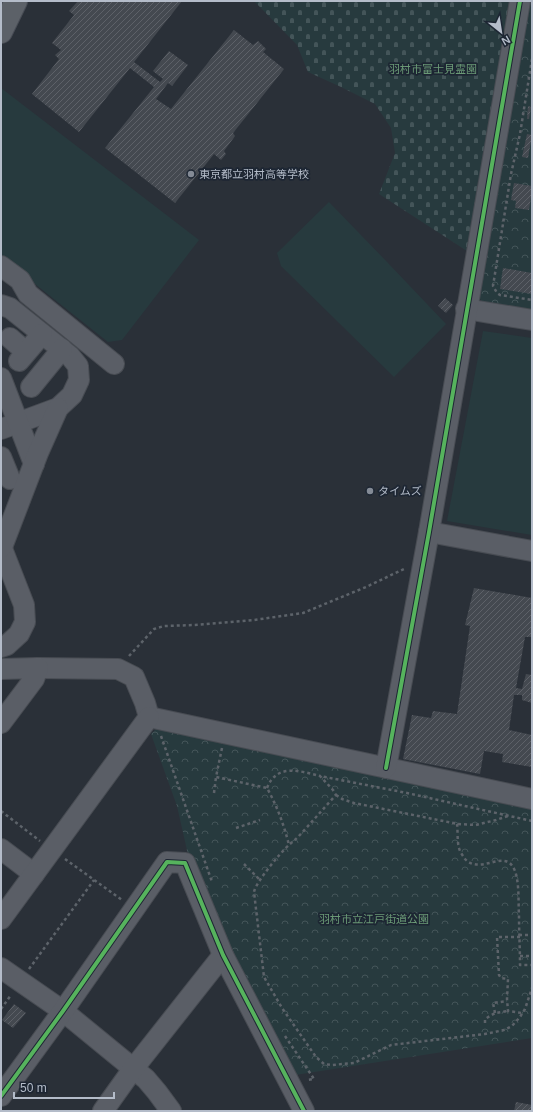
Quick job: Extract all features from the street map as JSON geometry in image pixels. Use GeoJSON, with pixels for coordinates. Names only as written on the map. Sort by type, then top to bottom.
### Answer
{"type":"FeatureCollection","features":[{"type":"Feature","properties":{"kind":"main road"},"geometry":{"type":"LineString","coordinates":[[1,32],[16,1]]}},
{"type":"Feature","properties":{"kind":"street"},"geometry":{"type":"LineString","coordinates":[[386,768],[520,1]]}},
{"type":"Feature","properties":{"kind":"street"},"geometry":{"type":"LineString","coordinates":[[1,266],[20,280],[28,294],[114,364]]}},
{"type":"Feature","properties":{"kind":"street"},"geometry":{"type":"LineString","coordinates":[[1,305],[10,308],[62,349],[78,366],[79,380],[72,395],[58,408],[13,464]]}},
{"type":"Feature","properties":{"kind":"street"},"geometry":{"type":"LineString","coordinates":[[466,309],[532,320]]}},
{"type":"Feature","properties":{"kind":"street"},"geometry":{"type":"LineString","coordinates":[[38,330],[24,360],[62,349]]}},
{"type":"Feature","properties":{"kind":"street"},"geometry":{"type":"LineString","coordinates":[[1,378],[10,426],[13,464],[3,556],[24,604],[25,622],[19,634],[7,645],[1,647]]}},
{"type":"Feature","properties":{"kind":"street"},"geometry":{"type":"LineString","coordinates":[[10,426],[58,408]]}},
{"type":"Feature","properties":{"kind":"street"},"geometry":{"type":"LineString","coordinates":[[428,532],[532,550]]}},
{"type":"Feature","properties":{"kind":"street"},"geometry":{"type":"LineString","coordinates":[[1,723],[34,680],[38,668]]}},
{"type":"Feature","properties":{"kind":"street"},"geometry":{"type":"LineString","coordinates":[[1,669],[118,669],[134,677],[152,718]]}},
{"type":"Feature","properties":{"kind":"street"},"geometry":{"type":"LineString","coordinates":[[152,718],[532,800]]}},
{"type":"Feature","properties":{"kind":"street"},"geometry":{"type":"LineString","coordinates":[[3,913],[152,718]]}},
{"type":"Feature","properties":{"kind":"street"},"geometry":{"type":"LineString","coordinates":[[1,849],[34,874]]}},
{"type":"Feature","properties":{"kind":"street"},"geometry":{"type":"LineString","coordinates":[[1,1096],[63,1012],[167,862],[185,863],[222,955],[304,1111]]}},
{"type":"Feature","properties":{"kind":"street"},"geometry":{"type":"LineString","coordinates":[[103,1111],[133,1069],[222,955]]}},
{"type":"Feature","properties":{"kind":"street"},"geometry":{"type":"LineString","coordinates":[[1,968],[63,1012],[146,1079],[170,1111]]}},
{"type":"Feature","properties":{"kind":"path"},"geometry":{"type":"LineString","coordinates":[[532,59],[493,286],[500,295],[532,300]]}},
{"type":"Feature","properties":{"kind":"path"},"geometry":{"type":"LineString","coordinates":[[125,661],[154,629],[164,626],[254,620],[303,613],[366,587],[412,565]]}},
{"type":"Feature","properties":{"kind":"path"},"geometry":{"type":"LineString","coordinates":[[152,718],[212,882]]}},
{"type":"Feature","properties":{"kind":"path"},"geometry":{"type":"LineString","coordinates":[[214,794],[224,733]]}},
{"type":"Feature","properties":{"kind":"path"},"geometry":{"type":"LineString","coordinates":[[267,788],[273,777],[282,772],[294,770],[407,792],[532,821]]}},
{"type":"Feature","properties":{"kind":"path"},"geometry":{"type":"LineString","coordinates":[[320,776],[336,795],[342,799],[354,803],[457,824],[476,825],[508,816]]}},
{"type":"Feature","properties":{"kind":"path"},"geometry":{"type":"LineString","coordinates":[[216,777],[267,788]]}},
{"type":"Feature","properties":{"kind":"path"},"geometry":{"type":"LineString","coordinates":[[267,788],[284,827],[289,845]]}},
{"type":"Feature","properties":{"kind":"path"},"geometry":{"type":"LineString","coordinates":[[336,795],[297,839],[289,845],[260,880],[255,887],[254,892],[264,976],[282,1008],[316,1057],[324,1064],[332,1065],[354,1063],[391,1045],[485,1034],[504,1030],[516,1023],[525,1009],[532,988]]}},
{"type":"Feature","properties":{"kind":"path"},"geometry":{"type":"LineString","coordinates":[[1,811],[134,909]]}},
{"type":"Feature","properties":{"kind":"path"},"geometry":{"type":"LineString","coordinates":[[236,828],[260,820]]}},
{"type":"Feature","properties":{"kind":"path"},"geometry":{"type":"LineString","coordinates":[[457,824],[459,849],[464,858],[469,862],[476,865],[501,860],[509,862],[513,866],[516,874],[518,889],[520,965],[532,965]]}},
{"type":"Feature","properties":{"kind":"path"},"geometry":{"type":"LineString","coordinates":[[244,864],[260,880]]}},
{"type":"Feature","properties":{"kind":"path"},"geometry":{"type":"LineString","coordinates":[[1,1009],[94,880]]}},
{"type":"Feature","properties":{"kind":"path"},"geometry":{"type":"LineString","coordinates":[[508,1011],[508,978],[501,978],[499,975],[497,937],[532,935]]}},
{"type":"Feature","properties":{"kind":"path"},"geometry":{"type":"LineString","coordinates":[[520,956],[532,956]]}},
{"type":"Feature","properties":{"kind":"path"},"geometry":{"type":"LineString","coordinates":[[495,1013],[493,1003],[507,1001]]}},
{"type":"Feature","properties":{"kind":"path"},"geometry":{"type":"LineString","coordinates":[[485,1024],[485,1019],[495,1013],[508,1011],[522,1013]]}},
{"type":"Feature","properties":{"kind":"path"},"geometry":{"type":"LineString","coordinates":[[283,1032],[314,1079],[303,1081]]}},
{"type":"Feature","properties":{"kind":"green space","name":"羽村市富士見霊園"},"geometry":{"type":"Polygon","coordinates":[[[254,1],[514,1],[470,253],[379,194],[395,153],[391,128],[375,104],[308,72],[297,45],[254,1]]]}},
{"type":"Feature","properties":{"kind":"green space"},"geometry":{"type":"Polygon","coordinates":[[[530,1],[532,1],[532,313],[484,306],[479,297],[530,1]]]}},
{"type":"Feature","properties":{"kind":"green space"},"geometry":{"type":"Polygon","coordinates":[[[1,88],[199,240],[122,340],[108,342],[1,257],[1,88]]]}},
{"type":"Feature","properties":{"kind":"green space"},"geometry":{"type":"Polygon","coordinates":[[[329,202],[446,324],[394,377],[281,266],[277,253],[329,202]]]}},
{"type":"Feature","properties":{"kind":"green space"},"geometry":{"type":"Polygon","coordinates":[[[483,331],[532,338],[532,535],[447,521],[483,331]]]}},
{"type":"Feature","properties":{"kind":"green space","name":"羽村市立江戸街道公園"},"geometry":{"type":"Polygon","coordinates":[[[157,728],[532,807],[532,1038],[295,1075],[229,950],[189,859],[177,806],[151,734],[157,728]]]}},
{"type":"Feature","properties":{"kind":"building"},"geometry":{"type":"Polygon","coordinates":[[[78,1],[182,1],[134,62],[160,82],[163,79],[153,71],[169,51],[188,65],[172,86],[168,83],[156,99],[171,109],[234,30],[253,45],[258,41],[266,49],[263,52],[284,69],[233,133],[235,136],[224,151],[226,154],[221,160],[214,154],[175,203],[105,148],[154,87],[130,68],[79,132],[32,94],[59,59],[55,55],[61,50],[52,43],[74,15],[69,11],[78,1]]]}},
{"type":"Feature","properties":{"kind":"building"},"geometry":{"type":"Polygon","coordinates":[[[528,106],[531,107],[529,119],[527,119],[528,106]]]}},
{"type":"Feature","properties":{"kind":"building"},"geometry":{"type":"Polygon","coordinates":[[[527,134],[532,135],[528,158],[522,157],[527,134]]]}},
{"type":"Feature","properties":{"kind":"building"},"geometry":{"type":"Polygon","coordinates":[[[514,183],[532,186],[532,197],[529,210],[515,208],[516,201],[511,200],[514,183]]]}},
{"type":"Feature","properties":{"kind":"building"},"geometry":{"type":"Polygon","coordinates":[[[503,268],[532,273],[532,294],[500,289],[503,268]]]}},
{"type":"Feature","properties":{"kind":"building"},"geometry":{"type":"Polygon","coordinates":[[[445,298],[453,305],[446,313],[438,306],[445,298]]]}},
{"type":"Feature","properties":{"kind":"building"},"geometry":{"type":"Polygon","coordinates":[[[474,588],[532,598],[532,637],[525,637],[516,688],[522,689],[526,674],[532,675],[532,703],[522,700],[522,695],[514,695],[509,730],[532,735],[532,767],[502,762],[503,754],[484,751],[480,774],[403,759],[412,715],[431,718],[433,711],[457,714],[470,626],[465,625],[474,588]]]}},
{"type":"Feature","properties":{"kind":"building"},"geometry":{"type":"Polygon","coordinates":[[[14,1004],[26,1013],[13,1028],[2,1020],[14,1004]]]}},
{"type":"Feature","properties":{"kind":"building"},"geometry":{"type":"Polygon","coordinates":[[[516,1102],[532,1105],[532,1111],[514,1111],[516,1102]]]}},
{"type":"Feature","properties":{"kind":"cycle path"},"geometry":{"type":"LineString","coordinates":[[386,768],[429,532],[520,1]]}},
{"type":"Feature","properties":{"kind":"cycle path"},"geometry":{"type":"LineString","coordinates":[[1,1096],[63,1011],[167,862],[185,863],[223,955],[304,1111]]}},
{"type":"Feature","properties":{"kind":"place","name":"東京都立羽村高等学校"},"geometry":{"type":"Point","coordinates":[191,174]}},
{"type":"Feature","properties":{"kind":"place","name":"タイムズ"},"geometry":{"type":"Point","coordinates":[370,491]}}]}
